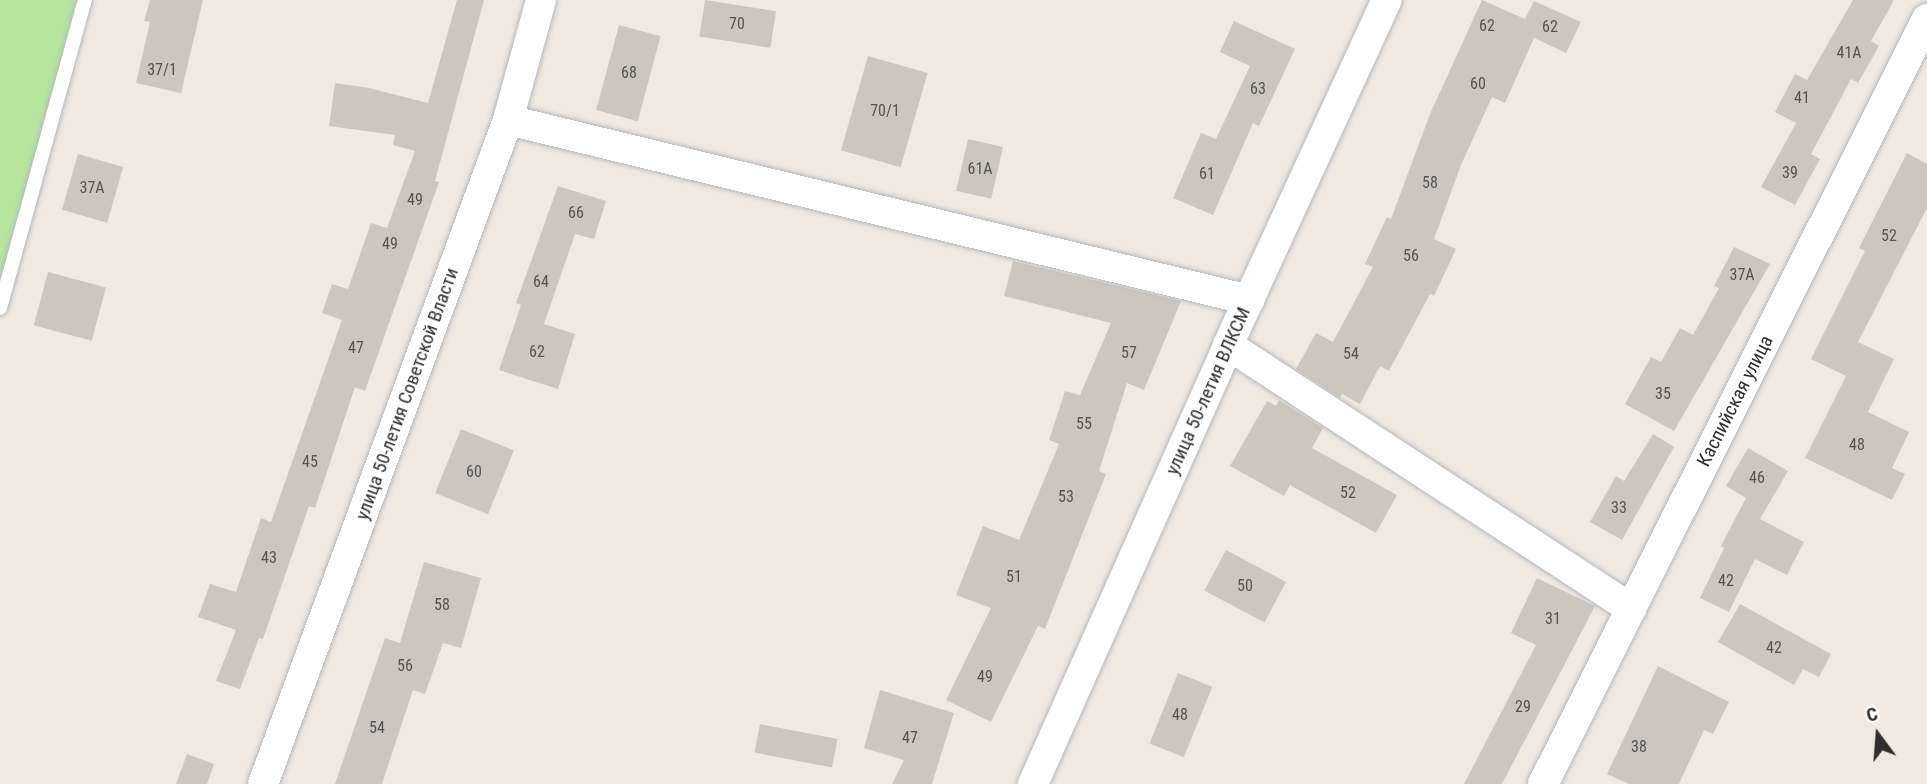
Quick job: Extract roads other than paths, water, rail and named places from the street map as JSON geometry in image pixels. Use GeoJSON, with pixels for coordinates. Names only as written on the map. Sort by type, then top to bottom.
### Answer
{"type":"FeatureCollection","features":[{"type":"Feature","properties":{"kind":"street","name":"улица 50-летия Советской Власти"},"geometry":{"type":"LineString","coordinates":[[263,784],[508,120],[541,0]]}},
{"type":"Feature","properties":{"kind":"street","name":"улица 50-летия ВЛКСМ"},"geometry":{"type":"LineString","coordinates":[[1033,784],[1228,345],[1387,0]]}},
{"type":"Feature","properties":{"kind":"street","name":"Каспийская улица"},"geometry":{"type":"LineString","coordinates":[[1543,784],[1927,19]]}},
{"type":"Feature","properties":{"kind":"street"},"geometry":{"type":"LineString","coordinates":[[508,120],[1249,300]]}},
{"type":"Feature","properties":{"kind":"street"},"geometry":{"type":"LineString","coordinates":[[1228,345],[1631,609]]}},
{"type":"Feature","properties":{"kind":"lane"},"geometry":{"type":"LineString","coordinates":[[0,308],[85,0]]}}]}
